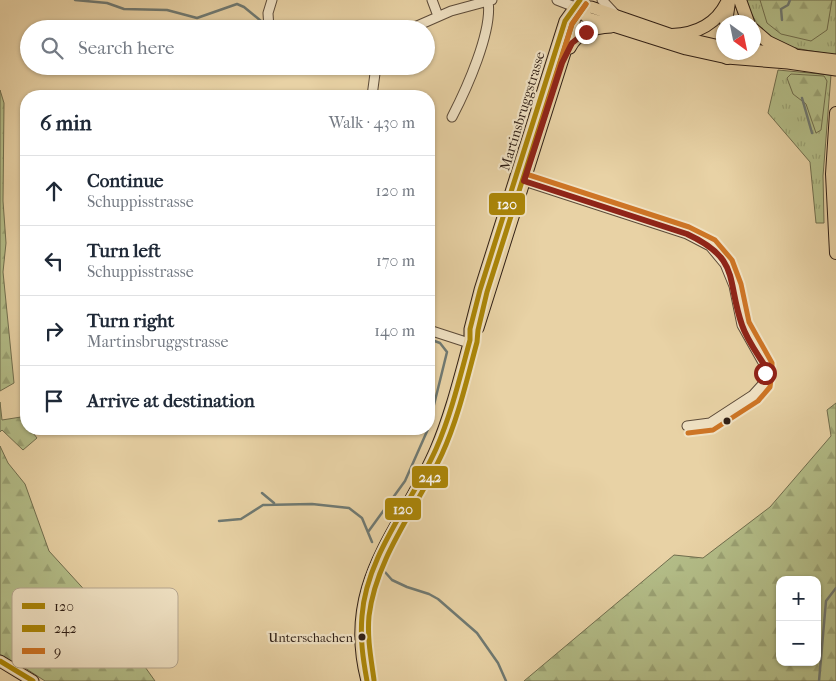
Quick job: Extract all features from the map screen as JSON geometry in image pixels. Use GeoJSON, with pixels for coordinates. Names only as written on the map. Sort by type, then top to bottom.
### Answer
{"type":"FeatureCollection","features":[{"type":"Feature","properties":{"kind":"highway"},"geometry":{"type":"LineString","coordinates":[[727,15],[728,0]]}},
{"type":"Feature","properties":{"kind":"highway"},"geometry":{"type":"LineString","coordinates":[[672,35],[693,32],[709,24],[722,12],[728,0]]}},
{"type":"Feature","properties":{"kind":"highway"},"geometry":{"type":"LineString","coordinates":[[738,15],[739,0]]}},
{"type":"Feature","properties":{"kind":"highway"},"geometry":{"type":"LineString","coordinates":[[739,0],[745,15]]}},
{"type":"Feature","properties":{"kind":"highway"},"geometry":{"type":"LineString","coordinates":[[761,36],[768,42],[793,54]]}},
{"type":"Feature","properties":{"kind":"highway"},"geometry":{"type":"LineString","coordinates":[[836,113],[832,174],[836,253]]}},
{"type":"Feature","properties":{"kind":"main road"},"geometry":{"type":"LineString","coordinates":[[577,2],[588,18],[618,22],[672,35],[716,49]]}},
{"type":"Feature","properties":{"kind":"main road","name":"Martinsbruggstrasse"},"geometry":{"type":"LineString","coordinates":[[367,681],[361,640],[367,585],[388,537],[436,448],[470,342],[470,329],[480,290],[562,63],[574,24],[577,2]]}},
{"type":"Feature","properties":{"kind":"main road","name":"Martinsbruggstrasse"},"geometry":{"type":"LineString","coordinates":[[520,181],[565,22],[577,2]]}},
{"type":"Feature","properties":{"kind":"main road"},"geometry":{"type":"LineString","coordinates":[[618,22],[686,49],[716,51]]}},
{"type":"Feature","properties":{"kind":"main road","name":"Martinsbruggstrasse"},"geometry":{"type":"LineString","coordinates":[[562,63],[572,43],[579,36],[618,22]]}},
{"type":"Feature","properties":{"kind":"main road"},"geometry":{"type":"LineString","coordinates":[[761,51],[793,54],[822,62],[836,70]]}},
{"type":"Feature","properties":{"kind":"main road"},"geometry":{"type":"LineString","coordinates":[[761,56],[822,62],[836,60]]}},
{"type":"Feature","properties":{"kind":"main road"},"geometry":{"type":"LineString","coordinates":[[0,661],[33,681]]}},
{"type":"Feature","properties":{"kind":"street"},"geometry":{"type":"LineString","coordinates":[[269,20],[268,13],[272,0]]}},
{"type":"Feature","properties":{"kind":"street"},"geometry":{"type":"LineString","coordinates":[[432,0],[438,16]]}},
{"type":"Feature","properties":{"kind":"street"},"geometry":{"type":"LineString","coordinates":[[429,20],[490,0],[485,33],[469,81],[452,117]]}},
{"type":"Feature","properties":{"kind":"street"},"geometry":{"type":"LineString","coordinates":[[556,0],[577,2]]}},
{"type":"Feature","properties":{"kind":"street"},"geometry":{"type":"LineString","coordinates":[[602,0],[618,22]]}},
{"type":"Feature","properties":{"kind":"street"},"geometry":{"type":"LineString","coordinates":[[373,90],[375,75]]}},
{"type":"Feature","properties":{"kind":"street"},"geometry":{"type":"LineString","coordinates":[[520,181],[687,234],[710,246],[725,264],[734,286],[742,325],[765,366],[765,378],[758,390],[710,423],[701,426],[687,426]]}},
{"type":"Feature","properties":{"kind":"street"},"geometry":{"type":"LineString","coordinates":[[435,332],[470,342]]}},
{"type":"Feature","properties":{"kind":"green space"},"geometry":{"type":"Polygon","coordinates":[[[746,0],[836,0],[836,55],[805,50],[780,43],[761,29],[761,15],[753,15],[746,0]]]}},
{"type":"Feature","properties":{"kind":"green space"},"geometry":{"type":"Polygon","coordinates":[[[760,0],[832,0],[827,30],[811,41],[781,34],[767,23],[760,0]]]}},
{"type":"Feature","properties":{"kind":"green space"},"geometry":{"type":"Polygon","coordinates":[[[778,70],[831,75],[823,176],[824,223],[816,223],[810,162],[768,113],[778,70]]]}},
{"type":"Feature","properties":{"kind":"green space"},"geometry":{"type":"Polygon","coordinates":[[[791,74],[824,76],[827,81],[821,130],[816,133],[806,104],[793,94],[787,78],[791,74]]]}},
{"type":"Feature","properties":{"kind":"green space"},"geometry":{"type":"Polygon","coordinates":[[[0,90],[4,103],[3,201],[6,243],[3,272],[14,383],[0,391],[0,90]]]}},
{"type":"Feature","properties":{"kind":"green space"},"geometry":{"type":"Polygon","coordinates":[[[0,402],[2,420],[20,417],[20,435],[35,435],[37,438],[23,450],[2,430],[0,432],[0,402]]]}},
{"type":"Feature","properties":{"kind":"green space"},"geometry":{"type":"Polygon","coordinates":[[[836,403],[836,681],[524,681],[674,555],[703,558],[770,507],[831,436],[827,410],[836,403]]]}},
{"type":"Feature","properties":{"kind":"green space"},"geometry":{"type":"Polygon","coordinates":[[[0,446],[8,463],[25,484],[49,551],[83,588],[12,588],[12,661],[0,657],[0,446]]]}},
{"type":"Feature","properties":{"kind":"green space"},"geometry":{"type":"Polygon","coordinates":[[[25,668],[146,668],[155,681],[45,681],[25,668]]]}},
{"type":"Feature","properties":{"kind":"waterway"},"geometry":{"type":"LineString","coordinates":[[75,0],[107,3],[124,9],[167,10],[197,18],[237,4],[244,7],[260,20]]}},
{"type":"Feature","properties":{"kind":"waterway"},"geometry":{"type":"LineString","coordinates":[[782,20],[781,9],[788,5],[790,0]]}},
{"type":"Feature","properties":{"kind":"waterway"},"geometry":{"type":"LineString","coordinates":[[802,98],[812,133]]}},
{"type":"Feature","properties":{"kind":"waterway"},"geometry":{"type":"LineString","coordinates":[[435,341],[440,343],[447,352],[435,401]]}},
{"type":"Feature","properties":{"kind":"waterway"},"geometry":{"type":"LineString","coordinates":[[368,532],[405,481],[425,435]]}},
{"type":"Feature","properties":{"kind":"waterway"},"geometry":{"type":"LineString","coordinates":[[262,493],[274,503]]}},
{"type":"Feature","properties":{"kind":"waterway"},"geometry":{"type":"LineString","coordinates":[[219,521],[241,519],[263,505],[312,504],[349,508],[362,518],[372,542]]}},
{"type":"Feature","properties":{"kind":"waterway"},"geometry":{"type":"LineString","coordinates":[[385,572],[392,580],[438,599],[477,633],[498,663],[506,681]]}},
{"type":"Feature","properties":{"kind":"waterway"},"geometry":{"type":"LineString","coordinates":[[819,681],[826,601],[836,588]]}},
{"type":"Feature","properties":{"kind":"transit line","name":"120"},"geometry":{"type":"LineString","coordinates":[[367,681],[362,649],[361,624],[365,594],[381,551],[426,469],[446,423],[470,340],[470,329],[480,290],[565,21],[580,0]]}},
{"type":"Feature","properties":{"kind":"transit line","name":"242"},"geometry":{"type":"LineString","coordinates":[[374,680],[369,632],[369,616],[373,594],[380,573],[399,532],[442,454],[453,427],[477,342],[487,292],[572,24],[586,4]]}},
{"type":"Feature","properties":{"kind":"transit line","name":"9"},"geometry":{"type":"LineString","coordinates":[[586,4],[572,24],[526,174],[689,227],[715,240],[732,260],[741,284],[749,322],[772,363],[770,387],[758,401],[713,430],[688,433]]}},
{"type":"Feature","properties":{"kind":"transit line","name":"120"},"geometry":{"type":"LineString","coordinates":[[0,661],[33,681]]}},
{"type":"Feature","properties":{"kind":"place","name":"Unterschachen"},"geometry":{"type":"Point","coordinates":[362,637]}},
{"type":"Feature","properties":{"kind":"route"},"geometry":{"type":"LineString","coordinates":[[586,32],[572,43],[562,63],[524,181],[687,234],[710,246],[721,257],[729,271],[742,325],[765,366],[765,373]]}}]}
